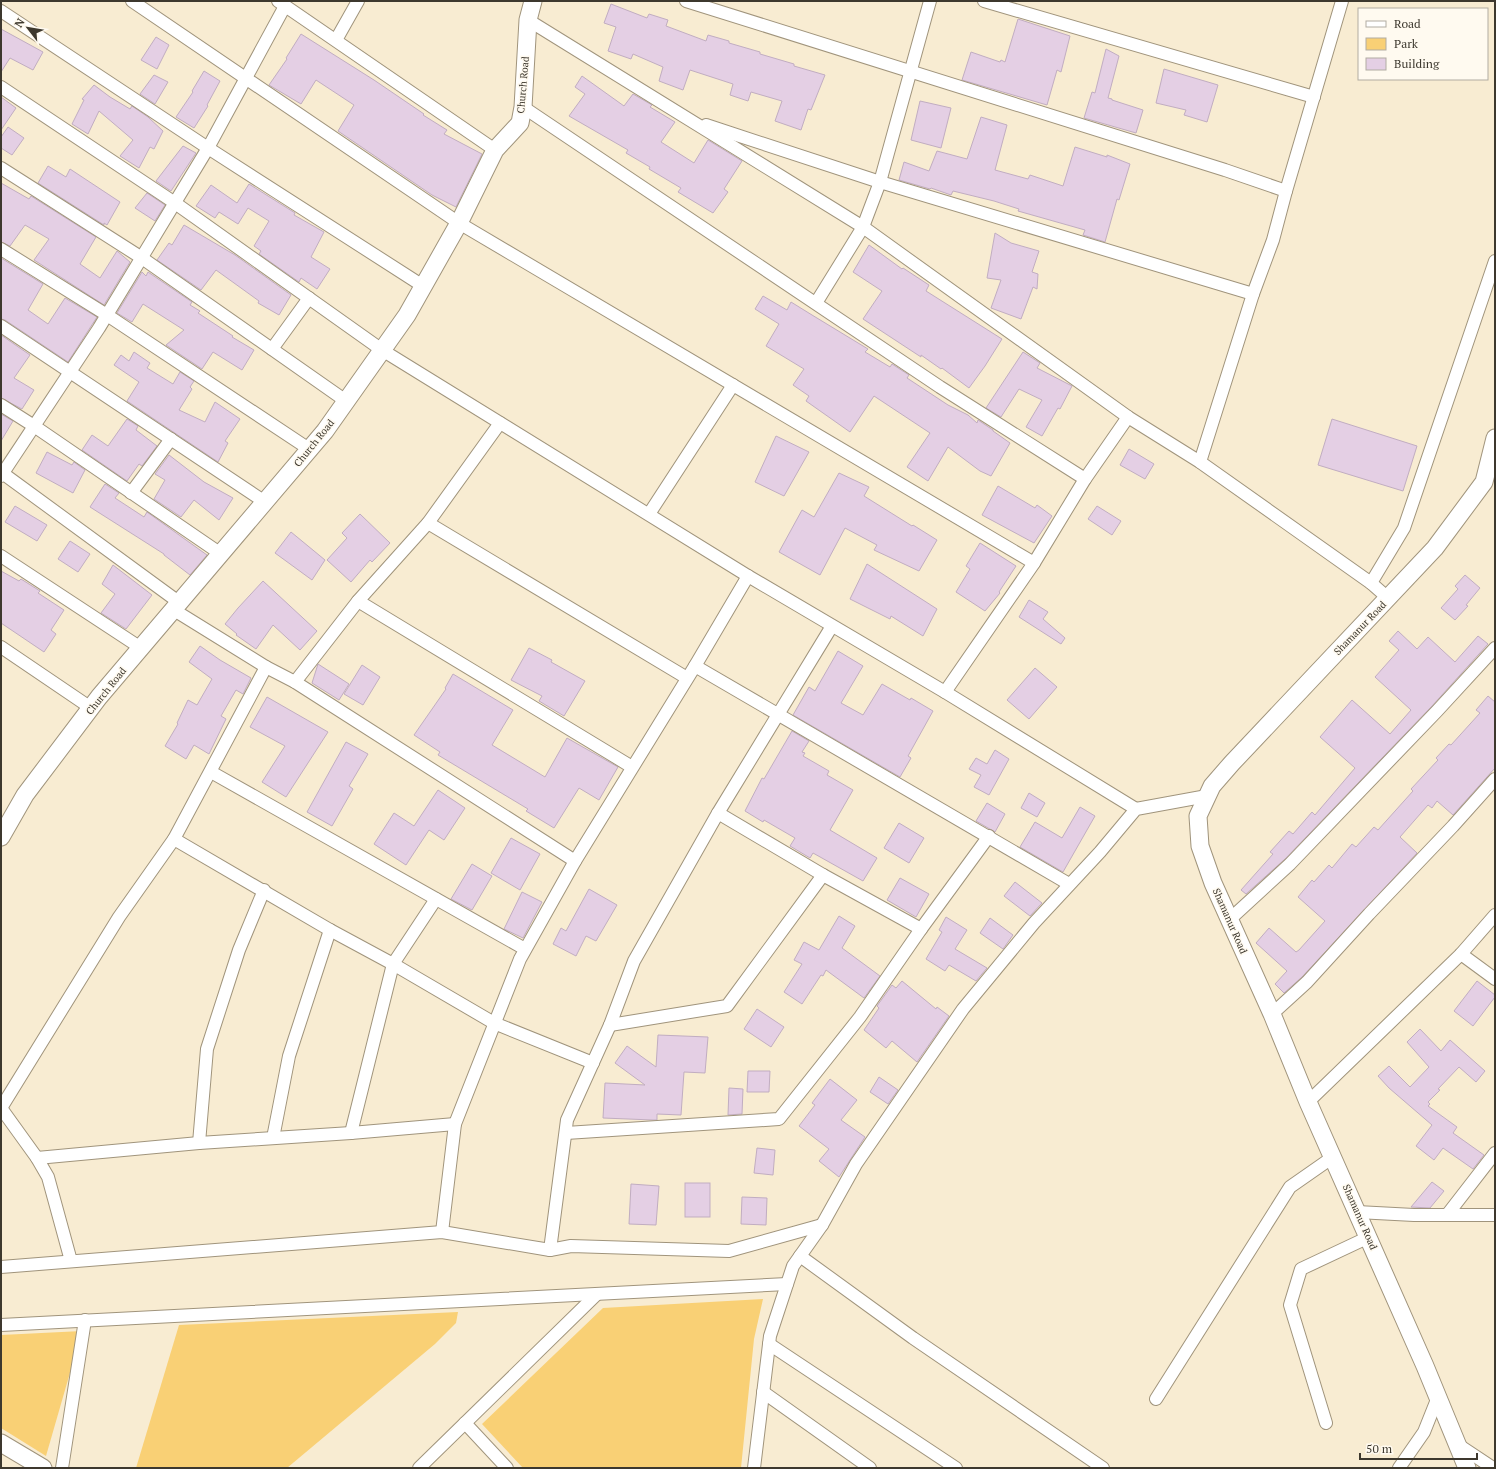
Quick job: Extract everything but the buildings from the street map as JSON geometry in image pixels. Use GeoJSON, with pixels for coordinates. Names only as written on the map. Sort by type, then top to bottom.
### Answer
{"type":"FeatureCollection","features":[{"type":"Feature","properties":{"kind":"main road","name":"Church Road"},"geometry":{"type":"LineString","coordinates":[[1,837],[25,795],[91,708],[325,431],[407,315],[459,222],[494,150],[520,122],[523,107],[528,20],[533,1]]}},
{"type":"Feature","properties":{"kind":"main road","name":"Shamanur Road"},"geometry":{"type":"LineString","coordinates":[[1467,1468],[1438,1397],[1308,1102],[1272,1014],[1213,884],[1200,846],[1198,816],[1212,786],[1232,763],[1435,548],[1484,482],[1495,438]]}},
{"type":"Feature","properties":{"kind":"main road"},"geometry":{"type":"LineString","coordinates":[[1,1443],[43,1468]]}},
{"type":"Feature","properties":{"kind":"street"},"geometry":{"type":"LineString","coordinates":[[132,1],[459,222],[1034,563]]}},
{"type":"Feature","properties":{"kind":"street"},"geometry":{"type":"LineString","coordinates":[[336,40],[358,1]]}},
{"type":"Feature","properties":{"kind":"street"},"geometry":{"type":"LineString","coordinates":[[686,1],[1225,170],[1286,192]]}},
{"type":"Feature","properties":{"kind":"street"},"geometry":{"type":"LineString","coordinates":[[816,303],[863,227],[880,182],[930,1]]}},
{"type":"Feature","properties":{"kind":"street"},"geometry":{"type":"LineString","coordinates":[[984,1],[1314,97]]}},
{"type":"Feature","properties":{"kind":"street"},"geometry":{"type":"LineString","coordinates":[[1200,462],[1253,294],[1273,240],[1342,1]]}},
{"type":"Feature","properties":{"kind":"street"},"geometry":{"type":"LineString","coordinates":[[494,150],[282,3],[246,78],[208,148],[175,204],[107,315],[2,474],[177,607],[266,667],[295,682],[575,861]]}},
{"type":"Feature","properties":{"kind":"street"},"geometry":{"type":"LineString","coordinates":[[1,11],[208,148],[423,286]]}},
{"type":"Feature","properties":{"kind":"street"},"geometry":{"type":"LineString","coordinates":[[528,20],[863,227],[1128,417],[1200,462],[1371,583],[1388,598]]}},
{"type":"Feature","properties":{"kind":"street"},"geometry":{"type":"LineString","coordinates":[[1,87],[175,204],[382,350],[748,576],[945,692],[1136,809]]}},
{"type":"Feature","properties":{"kind":"street"},"geometry":{"type":"LineString","coordinates":[[523,107],[940,387],[1085,479]]}},
{"type":"Feature","properties":{"kind":"street"},"geometry":{"type":"LineString","coordinates":[[687,119],[880,182],[1253,294]]}},
{"type":"Feature","properties":{"kind":"street"},"geometry":{"type":"LineString","coordinates":[[1,168],[142,258],[346,401]]}},
{"type":"Feature","properties":{"kind":"street"},"geometry":{"type":"LineString","coordinates":[[1,249],[107,315],[309,450]]}},
{"type":"Feature","properties":{"kind":"street"},"geometry":{"type":"LineString","coordinates":[[1371,583],[1404,528],[1495,261]]}},
{"type":"Feature","properties":{"kind":"street"},"geometry":{"type":"LineString","coordinates":[[272,349],[309,298]]}},
{"type":"Feature","properties":{"kind":"street"},"geometry":{"type":"LineString","coordinates":[[1,326],[265,502]]}},
{"type":"Feature","properties":{"kind":"street"},"geometry":{"type":"LineString","coordinates":[[649,514],[733,385]]}},
{"type":"Feature","properties":{"kind":"street"},"geometry":{"type":"LineString","coordinates":[[1,405],[221,554]]}},
{"type":"Feature","properties":{"kind":"street"},"geometry":{"type":"LineString","coordinates":[[945,692],[1034,563],[1085,479],[1128,417]]}},
{"type":"Feature","properties":{"kind":"street"},"geometry":{"type":"LineString","coordinates":[[295,682],[358,601],[428,523],[500,422]]}},
{"type":"Feature","properties":{"kind":"street"},"geometry":{"type":"LineString","coordinates":[[131,493],[171,439]]}},
{"type":"Feature","properties":{"kind":"street"},"geometry":{"type":"LineString","coordinates":[[428,523],[687,678]]}},
{"type":"Feature","properties":{"kind":"street"},"geometry":{"type":"LineString","coordinates":[[1,556],[141,648]]}},
{"type":"Feature","properties":{"kind":"street"},"geometry":{"type":"LineString","coordinates":[[442,1232],[455,1124],[520,958],[575,861],[695,666],[748,576]]}},
{"type":"Feature","properties":{"kind":"street"},"geometry":{"type":"LineString","coordinates":[[358,601],[632,767]]}},
{"type":"Feature","properties":{"kind":"street"},"geometry":{"type":"LineString","coordinates":[[550,1250],[566,1133],[566,1120],[610,1025],[634,961],[718,813],[832,626]]}},
{"type":"Feature","properties":{"kind":"street"},"geometry":{"type":"LineString","coordinates":[[1,647],[91,708]]}},
{"type":"Feature","properties":{"kind":"street"},"geometry":{"type":"LineString","coordinates":[[1229,920],[1290,864],[1495,648]]}},
{"type":"Feature","properties":{"kind":"street"},"geometry":{"type":"LineString","coordinates":[[695,666],[1069,884]]}},
{"type":"Feature","properties":{"kind":"street"},"geometry":{"type":"LineString","coordinates":[[71,1261],[48,1177],[37,1158],[1,1108],[119,917],[174,839],[266,667]]}},
{"type":"Feature","properties":{"kind":"street"},"geometry":{"type":"LineString","coordinates":[[211,772],[525,950]]}},
{"type":"Feature","properties":{"kind":"street"},"geometry":{"type":"LineString","coordinates":[[1272,1014],[1307,982],[1495,779]]}},
{"type":"Feature","properties":{"kind":"street"},"geometry":{"type":"LineString","coordinates":[[754,1468],[770,1336],[793,1266],[822,1225],[856,1164],[963,1009],[1034,923],[1100,852],[1136,809],[1207,796]]}},
{"type":"Feature","properties":{"kind":"street"},"geometry":{"type":"LineString","coordinates":[[718,813],[823,875],[921,929]]}},
{"type":"Feature","properties":{"kind":"street"},"geometry":{"type":"LineString","coordinates":[[566,1133],[779,1119],[860,1017],[921,929],[989,836]]}},
{"type":"Feature","properties":{"kind":"street"},"geometry":{"type":"LineString","coordinates":[[174,839],[494,1023],[593,1063]]}},
{"type":"Feature","properties":{"kind":"street"},"geometry":{"type":"LineString","coordinates":[[610,1025],[727,1006],[823,875]]}},
{"type":"Feature","properties":{"kind":"street"},"geometry":{"type":"LineString","coordinates":[[199,1142],[207,1049],[238,950],[264,890]]}},
{"type":"Feature","properties":{"kind":"street"},"geometry":{"type":"LineString","coordinates":[[351,1133],[393,964],[436,899]]}},
{"type":"Feature","properties":{"kind":"street"},"geometry":{"type":"LineString","coordinates":[[1308,1102],[1461,954],[1495,915]]}},
{"type":"Feature","properties":{"kind":"street"},"geometry":{"type":"LineString","coordinates":[[273,1138],[289,1056],[330,930]]}},
{"type":"Feature","properties":{"kind":"street"},"geometry":{"type":"LineString","coordinates":[[1461,954],[1495,979]]}},
{"type":"Feature","properties":{"kind":"street"},"geometry":{"type":"LineString","coordinates":[[37,1158],[199,1142],[351,1133],[455,1124]]}},
{"type":"Feature","properties":{"kind":"street"},"geometry":{"type":"LineString","coordinates":[[1447,1215],[1495,1153]]}},
{"type":"Feature","properties":{"kind":"street"},"geometry":{"type":"LineString","coordinates":[[1156,1399],[1290,1187],[1332,1156]]}},
{"type":"Feature","properties":{"kind":"street"},"geometry":{"type":"LineString","coordinates":[[1357,1212],[1414,1215],[1495,1215]]}},
{"type":"Feature","properties":{"kind":"street"},"geometry":{"type":"LineString","coordinates":[[1,1267],[442,1232],[550,1250],[572,1246],[729,1251],[822,1225]]}},
{"type":"Feature","properties":{"kind":"street"},"geometry":{"type":"LineString","coordinates":[[1326,1423],[1290,1305],[1301,1269],[1368,1238]]}},
{"type":"Feature","properties":{"kind":"street"},"geometry":{"type":"LineString","coordinates":[[800,1256],[913,1338],[1104,1468]]}},
{"type":"Feature","properties":{"kind":"street"},"geometry":{"type":"LineString","coordinates":[[1,1325],[787,1284]]}},
{"type":"Feature","properties":{"kind":"street"},"geometry":{"type":"LineString","coordinates":[[419,1468],[597,1294]]}},
{"type":"Feature","properties":{"kind":"street"},"geometry":{"type":"LineString","coordinates":[[62,1468],[85,1320]]}},
{"type":"Feature","properties":{"kind":"street"},"geometry":{"type":"LineString","coordinates":[[769,1344],[956,1468]]}},
{"type":"Feature","properties":{"kind":"street"},"geometry":{"type":"LineString","coordinates":[[763,1392],[870,1468]]}},
{"type":"Feature","properties":{"kind":"street"},"geometry":{"type":"LineString","coordinates":[[1399,1468],[1424,1432],[1438,1397]]}},
{"type":"Feature","properties":{"kind":"street"},"geometry":{"type":"LineString","coordinates":[[465,1423],[507,1468]]}},
{"type":"Feature","properties":{"kind":"street"},"geometry":{"type":"LineString","coordinates":[[1457,1444],[1492,1468]]}},
{"type":"Feature","properties":{"kind":"green space"},"geometry":{"type":"Polygon","coordinates":[[[763,1299],[754,1339],[741,1468],[523,1468],[482,1424],[603,1308],[763,1299]]]}},
{"type":"Feature","properties":{"kind":"green space"},"geometry":{"type":"Polygon","coordinates":[[[458,1312],[456,1323],[435,1344],[287,1468],[136,1468],[179,1325],[458,1312]]]}},
{"type":"Feature","properties":{"kind":"green space"},"geometry":{"type":"Polygon","coordinates":[[[82,1331],[46,1456],[1,1428],[1,1335],[82,1331]]]}}]}
